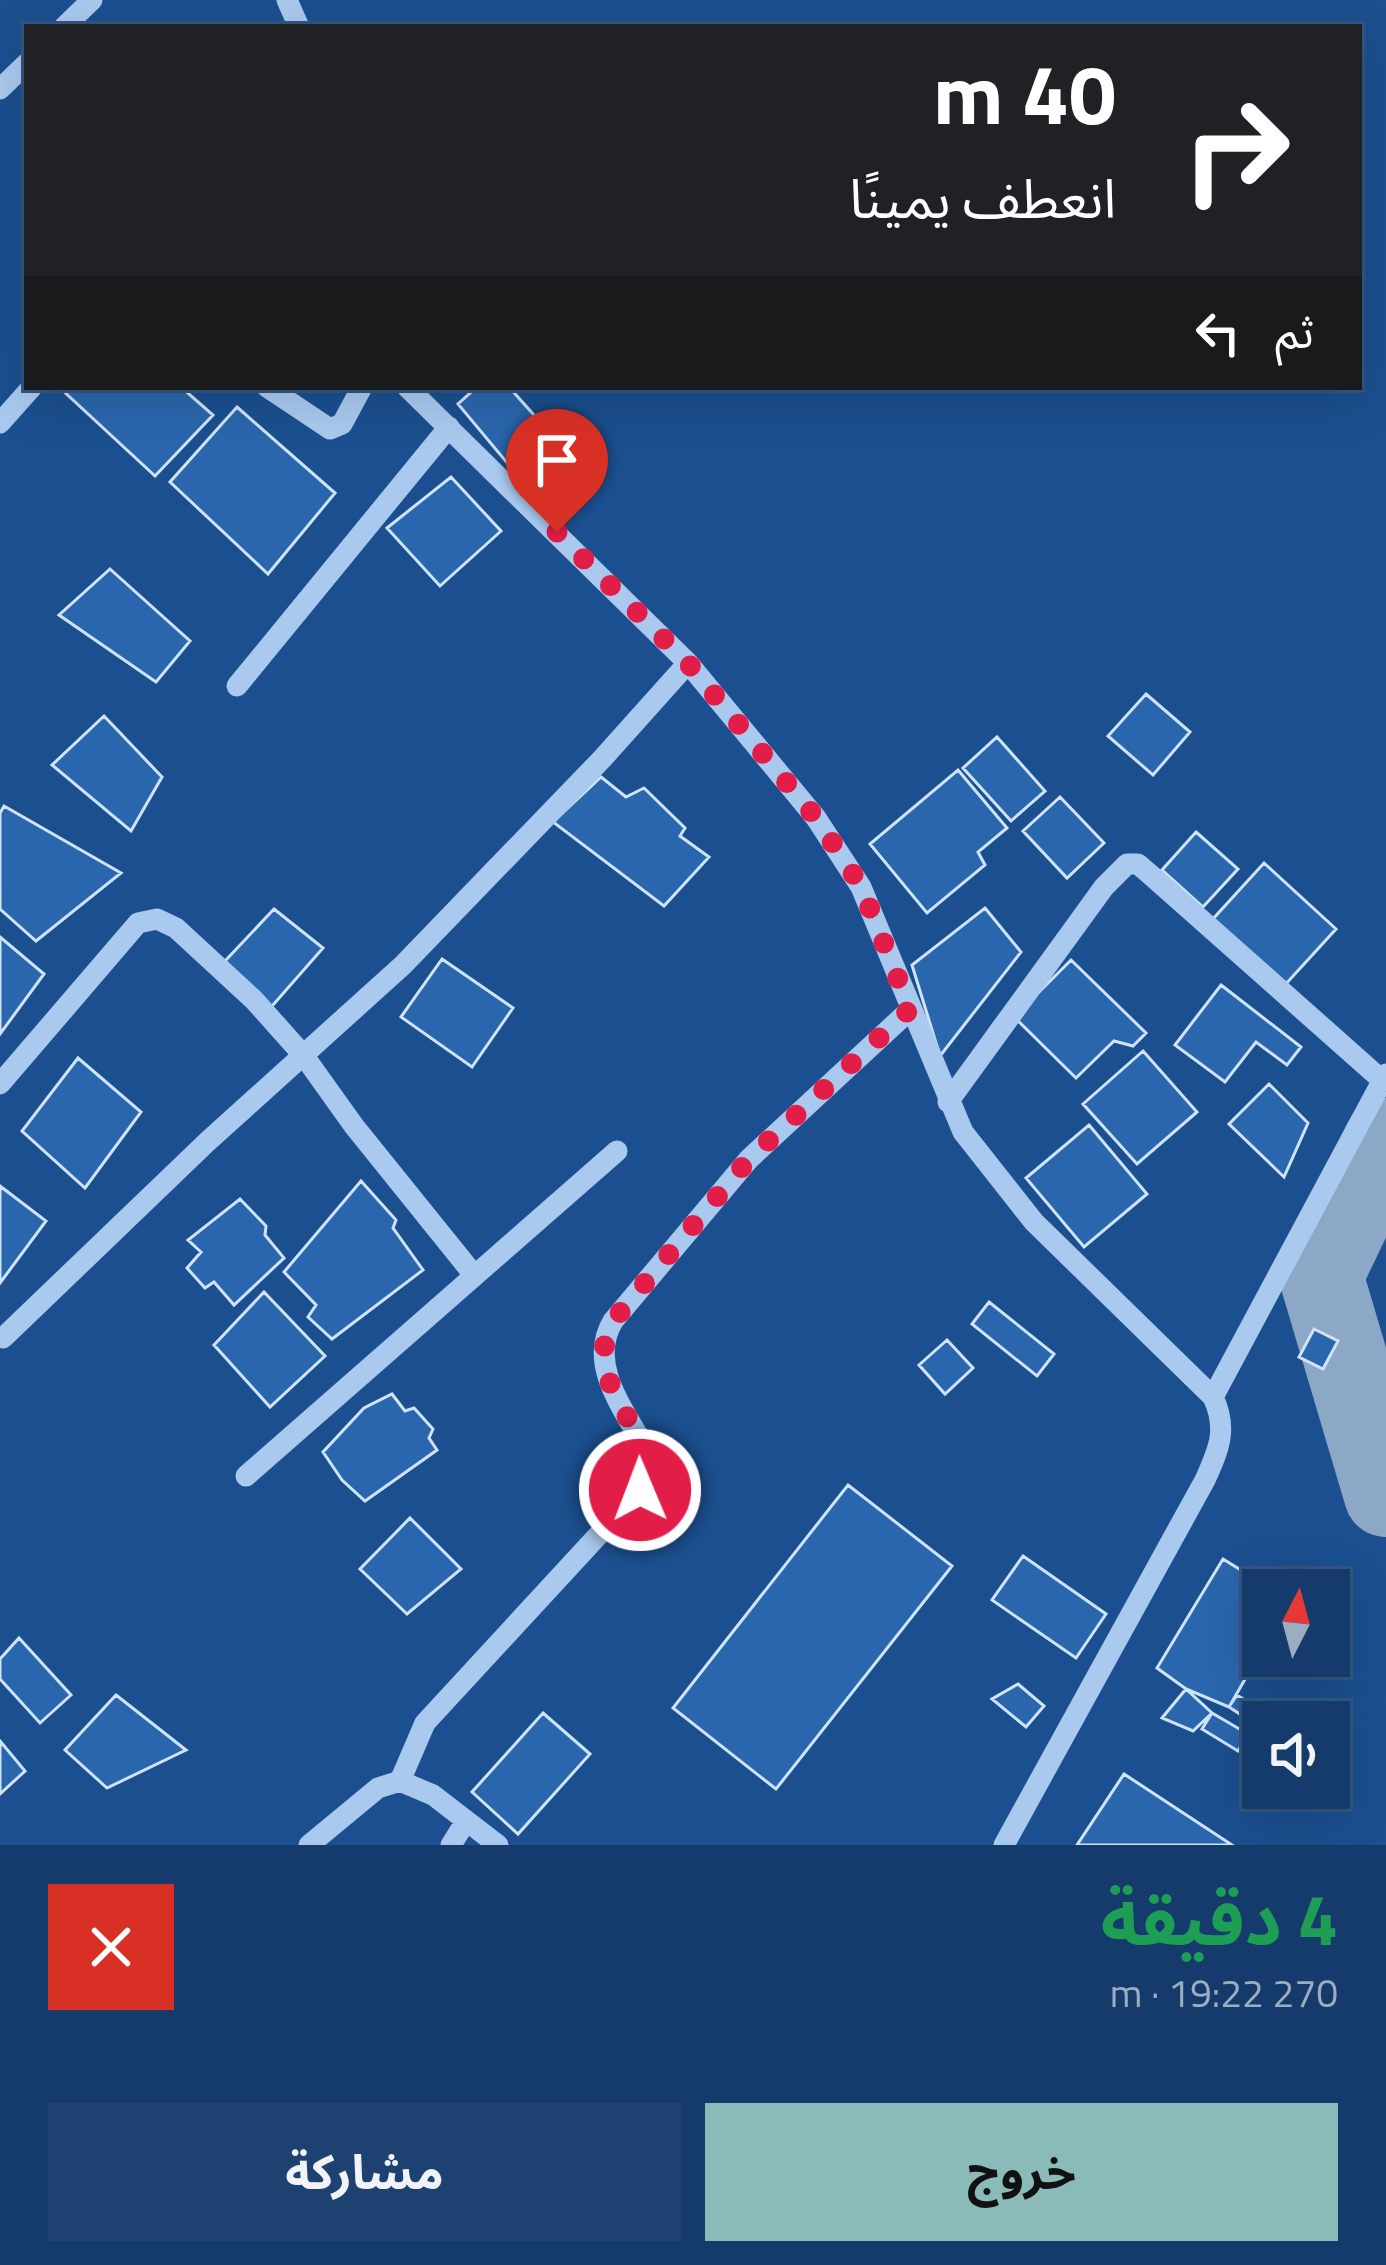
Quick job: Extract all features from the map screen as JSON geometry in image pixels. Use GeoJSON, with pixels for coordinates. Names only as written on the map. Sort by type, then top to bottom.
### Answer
{"type":"FeatureCollection","features":[{"type":"Feature","properties":{"kind":"street"},"geometry":{"type":"LineString","coordinates":[[67,24],[92,0]]}},
{"type":"Feature","properties":{"kind":"street"},"geometry":{"type":"LineString","coordinates":[[0,89],[24,65]]}},
{"type":"Feature","properties":{"kind":"street"},"geometry":{"type":"LineString","coordinates":[[0,423],[29,390]]}},
{"type":"Feature","properties":{"kind":"street"},"geometry":{"type":"LineString","coordinates":[[271,390],[334,429],[342,424],[360,390]]}},
{"type":"Feature","properties":{"kind":"street"},"geometry":{"type":"LineString","coordinates":[[410,390],[688,663],[849,863],[963,1132],[1034,1222],[1213,1397],[1222,1436],[1205,1480],[1004,1845]]}},
{"type":"Feature","properties":{"kind":"street"},"geometry":{"type":"LineString","coordinates":[[237,686],[449,427]]}},
{"type":"Feature","properties":{"kind":"street"},"geometry":{"type":"LineString","coordinates":[[3,1338],[207,1142],[404,965],[688,663]]}},
{"type":"Feature","properties":{"kind":"street"},"geometry":{"type":"LineString","coordinates":[[948,1102],[1126,864],[1138,864],[1384,1077],[1213,1397]]}},
{"type":"Feature","properties":{"kind":"street"},"geometry":{"type":"LineString","coordinates":[[0,1084],[138,923],[157,919],[192,942],[304,1056],[474,1275]]}},
{"type":"Feature","properties":{"kind":"street"},"geometry":{"type":"LineString","coordinates":[[400,1781],[425,1723],[640,1490],[652,1470],[650,1455],[601,1364],[602,1338],[613,1321],[748,1160],[910,1009]]}},
{"type":"Feature","properties":{"kind":"street"},"geometry":{"type":"LineString","coordinates":[[246,1476],[616,1151]]}},
{"type":"Feature","properties":{"kind":"street"},"geometry":{"type":"LineString","coordinates":[[309,1845],[378,1788],[400,1781],[434,1795],[497,1845]]}},
{"type":"Feature","properties":{"kind":"street"},"geometry":{"type":"LineString","coordinates":[[451,1845],[466,1821]]}},
{"type":"Feature","properties":{"kind":"building"},"geometry":{"type":"Polygon","coordinates":[[[62,390],[184,390],[213,415],[155,476],[62,390]]]}},
{"type":"Feature","properties":{"kind":"building"},"geometry":{"type":"Polygon","coordinates":[[[474,390],[512,390],[559,443],[519,477],[458,404],[474,390]]]}},
{"type":"Feature","properties":{"kind":"building"},"geometry":{"type":"Polygon","coordinates":[[[237,407],[335,493],[268,574],[170,482],[237,407]]]}},
{"type":"Feature","properties":{"kind":"building"},"geometry":{"type":"Polygon","coordinates":[[[451,477],[501,531],[440,586],[387,528],[451,477]]]}},
{"type":"Feature","properties":{"kind":"building"},"geometry":{"type":"Polygon","coordinates":[[[110,569],[190,641],[156,682],[59,615],[110,569]]]}},
{"type":"Feature","properties":{"kind":"building"},"geometry":{"type":"Polygon","coordinates":[[[1146,694],[1190,732],[1153,775],[1108,736],[1146,694]]]}},
{"type":"Feature","properties":{"kind":"building"},"geometry":{"type":"Polygon","coordinates":[[[104,716],[162,777],[131,831],[52,765],[104,716]]]}},
{"type":"Feature","properties":{"kind":"building"},"geometry":{"type":"Polygon","coordinates":[[[997,737],[1045,791],[1011,821],[963,768],[997,737]]]}},
{"type":"Feature","properties":{"kind":"building"},"geometry":{"type":"Polygon","coordinates":[[[958,770],[1007,828],[978,852],[985,865],[927,913],[870,844],[958,770]]]}},
{"type":"Feature","properties":{"kind":"building"},"geometry":{"type":"Polygon","coordinates":[[[601,777],[626,797],[644,788],[685,828],[680,836],[709,857],[664,906],[553,822],[601,777]]]}},
{"type":"Feature","properties":{"kind":"building"},"geometry":{"type":"Polygon","coordinates":[[[1060,797],[1104,843],[1067,878],[1023,831],[1060,797]]]}},
{"type":"Feature","properties":{"kind":"building"},"geometry":{"type":"Polygon","coordinates":[[[4,806],[121,873],[36,941],[0,909],[0,813],[4,806]]]}},
{"type":"Feature","properties":{"kind":"building"},"geometry":{"type":"Polygon","coordinates":[[[1196,832],[1238,869],[1203,907],[1162,870],[1196,832]]]}},
{"type":"Feature","properties":{"kind":"building"},"geometry":{"type":"Polygon","coordinates":[[[1264,863],[1336,929],[1284,986],[1212,920],[1264,863]]]}},
{"type":"Feature","properties":{"kind":"building"},"geometry":{"type":"Polygon","coordinates":[[[985,908],[1021,952],[940,1056],[912,965],[985,908]]]}},
{"type":"Feature","properties":{"kind":"building"},"geometry":{"type":"Polygon","coordinates":[[[274,909],[323,948],[266,1013],[225,961],[274,909]]]}},
{"type":"Feature","properties":{"kind":"building"},"geometry":{"type":"Polygon","coordinates":[[[0,937],[44,974],[0,1034],[0,937]]]}},
{"type":"Feature","properties":{"kind":"building"},"geometry":{"type":"Polygon","coordinates":[[[442,959],[513,1008],[472,1067],[401,1017],[442,959]]]}},
{"type":"Feature","properties":{"kind":"building"},"geometry":{"type":"Polygon","coordinates":[[[1071,960],[1146,1033],[1133,1046],[1114,1041],[1076,1078],[1014,1017],[1071,960]]]}},
{"type":"Feature","properties":{"kind":"building"},"geometry":{"type":"Polygon","coordinates":[[[1221,985],[1301,1047],[1287,1065],[1256,1042],[1225,1082],[1175,1045],[1221,985]]]}},
{"type":"Feature","properties":{"kind":"building"},"geometry":{"type":"Polygon","coordinates":[[[1143,1051],[1197,1112],[1137,1164],[1083,1104],[1143,1051]]]}},
{"type":"Feature","properties":{"kind":"building"},"geometry":{"type":"Polygon","coordinates":[[[78,1058],[141,1112],[85,1188],[22,1131],[78,1058]]]}},
{"type":"Feature","properties":{"kind":"building"},"geometry":{"type":"Polygon","coordinates":[[[1269,1084],[1308,1123],[1284,1177],[1229,1124],[1269,1084]]]}},
{"type":"Feature","properties":{"kind":"building"},"geometry":{"type":"Polygon","coordinates":[[[1089,1125],[1147,1194],[1084,1247],[1026,1178],[1089,1125]]]}},
{"type":"Feature","properties":{"kind":"building"},"geometry":{"type":"Polygon","coordinates":[[[361,1181],[396,1220],[393,1228],[423,1270],[332,1339],[308,1317],[316,1305],[284,1272],[361,1181]]]}},
{"type":"Feature","properties":{"kind":"building"},"geometry":{"type":"Polygon","coordinates":[[[0,1186],[46,1221],[0,1283],[0,1186]]]}},
{"type":"Feature","properties":{"kind":"building"},"geometry":{"type":"Polygon","coordinates":[[[240,1199],[266,1226],[265,1235],[284,1258],[234,1305],[214,1282],[205,1288],[187,1268],[201,1252],[188,1240],[240,1199]]]}},
{"type":"Feature","properties":{"kind":"building"},"geometry":{"type":"Polygon","coordinates":[[[264,1292],[325,1356],[270,1407],[214,1345],[264,1292]]]}},
{"type":"Feature","properties":{"kind":"building"},"geometry":{"type":"Polygon","coordinates":[[[989,1302],[1054,1354],[1037,1376],[972,1324],[989,1302]]]}},
{"type":"Feature","properties":{"kind":"building"},"geometry":{"type":"Polygon","coordinates":[[[1314,1329],[1338,1341],[1323,1369],[1299,1357],[1314,1329]]]}},
{"type":"Feature","properties":{"kind":"building"},"geometry":{"type":"Polygon","coordinates":[[[947,1340],[973,1368],[945,1394],[919,1365],[947,1340]]]}},
{"type":"Feature","properties":{"kind":"building"},"geometry":{"type":"Polygon","coordinates":[[[392,1394],[405,1411],[414,1408],[433,1429],[429,1438],[437,1450],[365,1501],[342,1480],[323,1452],[364,1408],[392,1394]]]}},
{"type":"Feature","properties":{"kind":"building"},"geometry":{"type":"Polygon","coordinates":[[[848,1485],[952,1566],[776,1789],[673,1708],[848,1485]]]}},
{"type":"Feature","properties":{"kind":"building"},"geometry":{"type":"Polygon","coordinates":[[[410,1518],[461,1569],[407,1614],[360,1569],[410,1518]]]}},
{"type":"Feature","properties":{"kind":"building"},"geometry":{"type":"Polygon","coordinates":[[[1023,1556],[1106,1614],[1076,1658],[992,1600],[1023,1556]]]}},
{"type":"Feature","properties":{"kind":"building"},"geometry":{"type":"Polygon","coordinates":[[[1223,1559],[1242,1571],[1242,1677],[1246,1677],[1229,1707],[1186,1689],[1157,1668],[1223,1559]]]}},
{"type":"Feature","properties":{"kind":"building"},"geometry":{"type":"Polygon","coordinates":[[[19,1638],[71,1695],[40,1723],[0,1679],[0,1659],[19,1638]]]}},
{"type":"Feature","properties":{"kind":"building"},"geometry":{"type":"Polygon","coordinates":[[[1018,1684],[1044,1706],[1026,1727],[992,1699],[1018,1684]]]}},
{"type":"Feature","properties":{"kind":"building"},"geometry":{"type":"Polygon","coordinates":[[[1186,1689],[1212,1713],[1193,1731],[1162,1718],[1186,1689]]]}},
{"type":"Feature","properties":{"kind":"building"},"geometry":{"type":"Polygon","coordinates":[[[116,1695],[186,1750],[107,1788],[65,1750],[116,1695]]]}},
{"type":"Feature","properties":{"kind":"building"},"geometry":{"type":"Polygon","coordinates":[[[1237,1695],[1246,1701],[1242,1701],[1242,1715],[1229,1707],[1237,1695]]]}},
{"type":"Feature","properties":{"kind":"building"},"geometry":{"type":"Polygon","coordinates":[[[543,1713],[590,1754],[518,1834],[472,1792],[543,1713]]]}},
{"type":"Feature","properties":{"kind":"building"},"geometry":{"type":"Polygon","coordinates":[[[1212,1713],[1242,1730],[1242,1744],[1238,1751],[1202,1729],[1212,1713]]]}},
{"type":"Feature","properties":{"kind":"building"},"geometry":{"type":"Polygon","coordinates":[[[0,1741],[25,1771],[0,1794],[0,1741]]]}},
{"type":"Feature","properties":{"kind":"building"},"geometry":{"type":"Polygon","coordinates":[[[1124,1774],[1232,1845],[1077,1845],[1124,1774]]]}},
{"type":"Feature","properties":{"kind":"taxiway"},"geometry":{"type":"LineString","coordinates":[[1386,1140],[1321,1276],[1386,1495]]}},
{"type":"Feature","properties":{"kind":"route"},"geometry":{"type":"LineString","coordinates":[[557,532],[688,663],[816,818],[861,886],[910,1009],[748,1160],[602,1338],[601,1364],[650,1455],[652,1470],[640,1490]]}}]}
